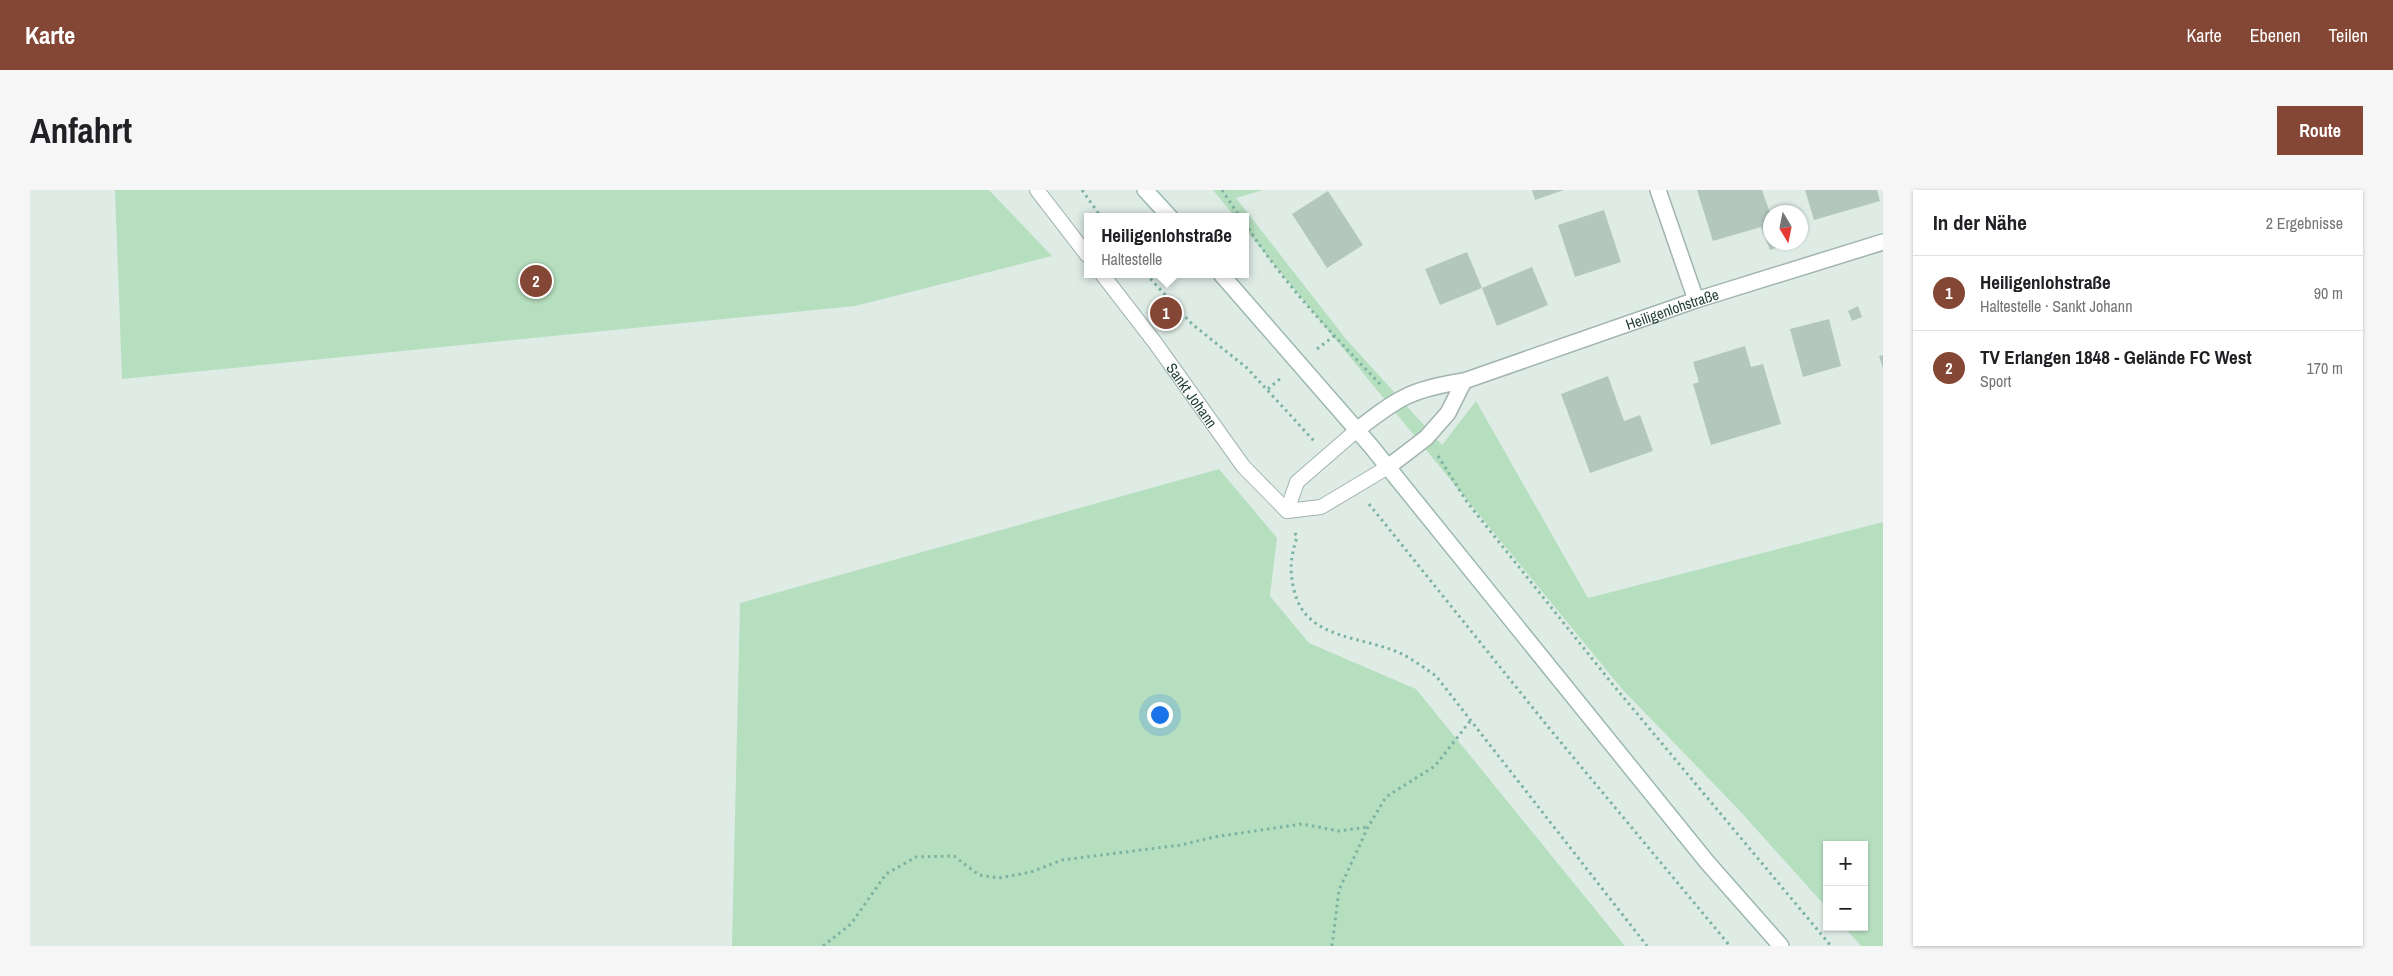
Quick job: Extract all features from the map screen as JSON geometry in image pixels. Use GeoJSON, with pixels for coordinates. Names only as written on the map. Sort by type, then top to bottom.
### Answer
{"type":"FeatureCollection","features":[{"type":"Feature","properties":{"kind":"main road"},"geometry":{"type":"LineString","coordinates":[[1145,190],[1166,213]]}},
{"type":"Feature","properties":{"kind":"main road"},"geometry":{"type":"LineString","coordinates":[[1658,190],[1696,300]]}},
{"type":"Feature","properties":{"kind":"main road","name":"Heiligenlohstraße"},"geometry":{"type":"LineString","coordinates":[[1357,430],[1395,400],[1432,386],[1464,381],[1696,300],[1883,242]]}},
{"type":"Feature","properties":{"kind":"main road"},"geometry":{"type":"LineString","coordinates":[[1225,278],[1388,467],[1707,862],[1781,946]]}},
{"type":"Feature","properties":{"kind":"main road"},"geometry":{"type":"LineString","coordinates":[[1388,467],[1426,438],[1448,413],[1464,381]]}},
{"type":"Feature","properties":{"kind":"lane"},"geometry":{"type":"LineString","coordinates":[[1038,190],[1084,251]]}},
{"type":"Feature","properties":{"kind":"lane","name":"Sankt Johann"},"geometry":{"type":"LineString","coordinates":[[1105,278],[1156,344],[1243,466],[1287,512]]}},
{"type":"Feature","properties":{"kind":"lane"},"geometry":{"type":"LineString","coordinates":[[1357,430],[1297,482],[1287,512],[1321,507],[1388,467]]}},
{"type":"Feature","properties":{"kind":"path"},"geometry":{"type":"LineString","coordinates":[[1082,190],[1098,213]]}},
{"type":"Feature","properties":{"kind":"path"},"geometry":{"type":"LineString","coordinates":[[1222,190],[1237,213]]}},
{"type":"Feature","properties":{"kind":"path"},"geometry":{"type":"LineString","coordinates":[[1249,230],[1269,262],[1334,336],[1395,400]]}},
{"type":"Feature","properties":{"kind":"path"},"geometry":{"type":"LineString","coordinates":[[1150,278],[1192,324],[1247,368],[1268,389],[1327,456]]}},
{"type":"Feature","properties":{"kind":"path"},"geometry":{"type":"LineString","coordinates":[[1426,438],[1467,502],[1608,679],[1831,946]]}},
{"type":"Feature","properties":{"kind":"path"},"geometry":{"type":"LineString","coordinates":[[1287,512],[1297,537],[1290,558],[1291,578],[1297,604],[1311,621],[1331,632],[1403,655],[1436,676],[1647,946]]}},
{"type":"Feature","properties":{"kind":"path"},"geometry":{"type":"LineString","coordinates":[[1376,512],[1555,736],[1730,946]]}},
{"type":"Feature","properties":{"kind":"path"},"geometry":{"type":"LineString","coordinates":[[1332,946],[1339,890],[1368,827],[1386,797],[1435,766],[1471,720]]}},
{"type":"Feature","properties":{"kind":"path"},"geometry":{"type":"LineString","coordinates":[[823,946],[851,924],[886,874],[916,857],[954,856],[979,875],[999,878],[1031,872],[1062,860],[1181,845],[1214,837],[1302,824],[1339,831],[1368,827]]}},
{"type":"Feature","properties":{"kind":"green space"},"geometry":{"type":"Polygon","coordinates":[[[115,190],[989,190],[1052,256],[855,306],[122,379],[115,190]]]}},
{"type":"Feature","properties":{"kind":"green space"},"geometry":{"type":"Polygon","coordinates":[[[1213,190],[1263,190],[1236,198],[1248,213],[1232,213],[1213,190]]]}},
{"type":"Feature","properties":{"kind":"green space"},"geometry":{"type":"Polygon","coordinates":[[[1249,215],[1346,339],[1442,445],[1476,401],[1588,598],[1883,522],[1883,946],[1861,946],[1848,931],[1868,931],[1868,841],[1823,841],[1823,904],[1739,810],[1622,689],[1249,234],[1249,215]]]}},
{"type":"Feature","properties":{"kind":"green space"},"geometry":{"type":"Polygon","coordinates":[[[1219,469],[1277,538],[1270,596],[1309,643],[1416,689],[1625,946],[732,946],[740,603],[1219,469]]]}},
{"type":"Feature","properties":{"kind":"building"},"geometry":{"type":"Polygon","coordinates":[[[1532,190],[1564,190],[1535,200],[1532,190]]]}},
{"type":"Feature","properties":{"kind":"building"},"geometry":{"type":"Polygon","coordinates":[[[1697,190],[1762,190],[1767,205],[1763,205],[1763,232],[1761,227],[1713,241],[1697,190]]]}},
{"type":"Feature","properties":{"kind":"building"},"geometry":{"type":"Polygon","coordinates":[[[1805,190],[1877,190],[1880,201],[1814,220],[1805,190]]]}},
{"type":"Feature","properties":{"kind":"building"},"geometry":{"type":"Polygon","coordinates":[[[1328,191],[1363,245],[1327,268],[1292,214],[1328,191]]]}},
{"type":"Feature","properties":{"kind":"building"},"geometry":{"type":"Polygon","coordinates":[[[1604,210],[1621,262],[1575,277],[1558,225],[1604,210]]]}},
{"type":"Feature","properties":{"kind":"building"},"geometry":{"type":"Polygon","coordinates":[[[1467,252],[1482,288],[1440,305],[1425,269],[1467,252]]]}},
{"type":"Feature","properties":{"kind":"building"},"geometry":{"type":"Polygon","coordinates":[[[1532,267],[1548,305],[1497,326],[1482,288],[1532,267]]]}},
{"type":"Feature","properties":{"kind":"building"},"geometry":{"type":"Polygon","coordinates":[[[1858,306],[1862,317],[1852,321],[1848,311],[1858,306]]]}},
{"type":"Feature","properties":{"kind":"building"},"geometry":{"type":"Polygon","coordinates":[[[1829,319],[1841,366],[1803,377],[1790,329],[1829,319]]]}},
{"type":"Feature","properties":{"kind":"building"},"geometry":{"type":"Polygon","coordinates":[[[1745,346],[1751,367],[1763,364],[1781,424],[1711,445],[1693,384],[1699,382],[1693,362],[1745,346]]]}},
{"type":"Feature","properties":{"kind":"building"},"geometry":{"type":"Polygon","coordinates":[[[1883,355],[1883,369],[1879,356],[1883,355]]]}},
{"type":"Feature","properties":{"kind":"building"},"geometry":{"type":"Polygon","coordinates":[[[1608,376],[1624,421],[1640,415],[1653,451],[1590,473],[1561,394],[1608,376]]]}},
{"type":"Feature","properties":{"kind":"place","name":"TV Erlangen 1848 - Gelände FC West"},"geometry":{"type":"Point","coordinates":[536,281]}},
{"type":"Feature","properties":{"kind":"place","name":"Heiligenlohstraße"},"geometry":{"type":"Point","coordinates":[1166,313]}}]}
